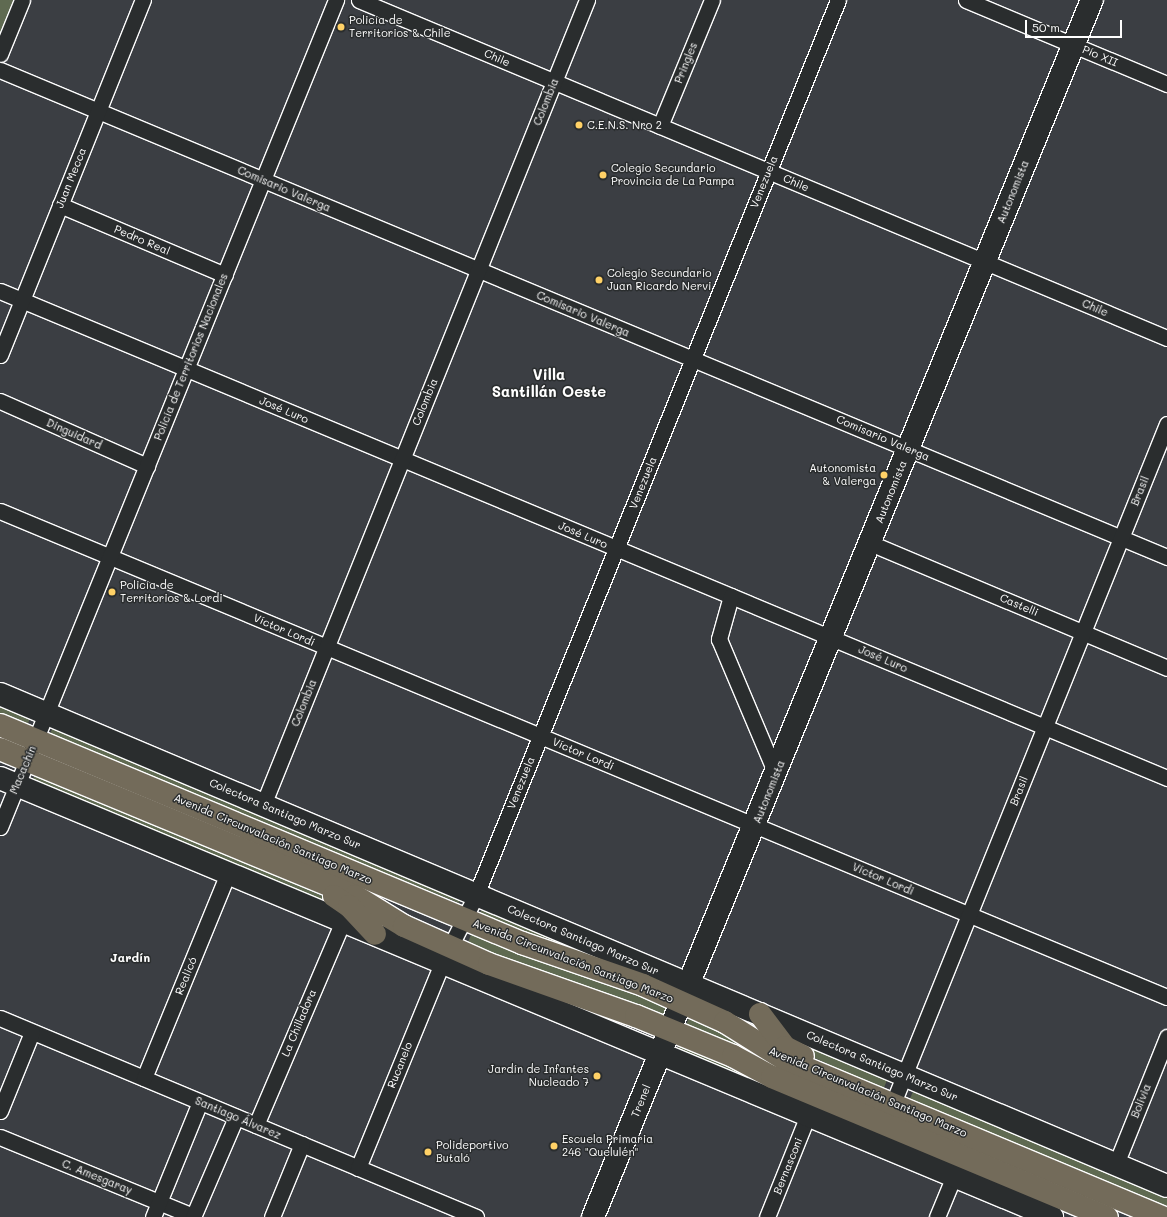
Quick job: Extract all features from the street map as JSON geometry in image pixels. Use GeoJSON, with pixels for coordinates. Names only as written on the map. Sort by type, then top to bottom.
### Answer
{"type":"FeatureCollection","features":[{"type":"Feature","properties":{"kind":"main road","name":"Avenida Circunvalación Santiago Marzo"},"geometry":{"type":"LineString","coordinates":[[0,725],[465,918],[686,994],[778,1056],[1162,1217]]}},
{"type":"Feature","properties":{"kind":"main road","name":"Avenida Circunvalación Santiago Marzo"},"geometry":{"type":"LineString","coordinates":[[0,749],[355,896],[404,926],[446,955],[670,1030],[884,1124],[1107,1217]]}},
{"type":"Feature","properties":{"kind":"main road"},"geometry":{"type":"LineString","coordinates":[[264,858],[286,874],[342,900],[375,934]]}},
{"type":"Feature","properties":{"kind":"main road"},"geometry":{"type":"LineString","coordinates":[[760,1014],[788,1049],[849,1077],[883,1100]]}},
{"type":"Feature","properties":{"kind":"street"},"geometry":{"type":"LineString","coordinates":[[0,54],[22,0]]}},
{"type":"Feature","properties":{"kind":"street","name":"Juan Mecca"},"geometry":{"type":"LineString","coordinates":[[0,355],[143,0]]}},
{"type":"Feature","properties":{"kind":"street","name":"Policía de Territorios Nacionales"},"geometry":{"type":"LineString","coordinates":[[47,714],[336,0]]}},
{"type":"Feature","properties":{"kind":"street","name":"Chile"},"geometry":{"type":"LineString","coordinates":[[359,0],[1167,338]]}},
{"type":"Feature","properties":{"kind":"street","name":"Colombia"},"geometry":{"type":"LineString","coordinates":[[263,805],[587,0]]}},
{"type":"Feature","properties":{"kind":"street","name":"Pringles"},"geometry":{"type":"LineString","coordinates":[[660,126],[712,0]]}},
{"type":"Feature","properties":{"kind":"street","name":"Venezuela"},"geometry":{"type":"LineString","coordinates":[[446,955],[476,895],[838,0]]}},
{"type":"Feature","properties":{"kind":"street","name":"Pío XII"},"geometry":{"type":"LineString","coordinates":[[966,0],[1167,84]]}},
{"type":"Feature","properties":{"kind":"street","name":"Autonomista"},"geometry":{"type":"LineString","coordinates":[[686,994],[1092,0]]}},
{"type":"Feature","properties":{"kind":"street","name":"Comisario Valerga"},"geometry":{"type":"LineString","coordinates":[[0,70],[1167,557]]}},
{"type":"Feature","properties":{"kind":"street","name":"Pedro Real"},"geometry":{"type":"LineString","coordinates":[[60,205],[225,275]]}},
{"type":"Feature","properties":{"kind":"street","name":"José Luro"},"geometry":{"type":"LineString","coordinates":[[0,291],[1167,778]]}},
{"type":"Feature","properties":{"kind":"street","name":"Dinguidard"},"geometry":{"type":"LineString","coordinates":[[0,401],[147,466]]}},
{"type":"Feature","properties":{"kind":"street","name":"Brasil"},"geometry":{"type":"LineString","coordinates":[[884,1124],[883,1100],[904,1075],[1167,424]]}},
{"type":"Feature","properties":{"kind":"street","name":"Víctor Lordi"},"geometry":{"type":"LineString","coordinates":[[0,511],[1167,997]]}},
{"type":"Feature","properties":{"kind":"street","name":"Castelli"},"geometry":{"type":"LineString","coordinates":[[870,543],[1167,668]]}},
{"type":"Feature","properties":{"kind":"street"},"geometry":{"type":"LineString","coordinates":[[731,596],[719,639],[776,774]]}},
{"type":"Feature","properties":{"kind":"street","name":"Colectora Santiago Marzo Sur"},"geometry":{"type":"LineString","coordinates":[[0,694],[476,895],[686,994],[760,1014],[1167,1186]]}},
{"type":"Feature","properties":{"kind":"street","name":"Macachín"},"geometry":{"type":"LineString","coordinates":[[0,827],[8,781],[28,760],[47,714]]}},
{"type":"Feature","properties":{"kind":"street"},"geometry":{"type":"LineString","coordinates":[[8,781],[375,934],[446,955],[660,1054],[1052,1217]]}},
{"type":"Feature","properties":{"kind":"street","name":"Realicó"},"geometry":{"type":"LineString","coordinates":[[144,1078],[228,873]]}},
{"type":"Feature","properties":{"kind":"street","name":"La Chilladora"},"geometry":{"type":"LineString","coordinates":[[256,1125],[343,921]]}},
{"type":"Feature","properties":{"kind":"street","name":"Rucanelo"},"geometry":{"type":"LineString","coordinates":[[358,1168],[446,955]]}},
{"type":"Feature","properties":{"kind":"street","name":"Trenel"},"geometry":{"type":"LineString","coordinates":[[593,1217],[686,994]]}},
{"type":"Feature","properties":{"kind":"street","name":"Santiago Álvarez"},"geometry":{"type":"LineString","coordinates":[[0,1018],[476,1217]]}},
{"type":"Feature","properties":{"kind":"street"},"geometry":{"type":"LineString","coordinates":[[0,1111],[32,1032]]}},
{"type":"Feature","properties":{"kind":"street","name":"Bolivia"},"geometry":{"type":"LineString","coordinates":[[1116,1164],[1167,1037]]}},
{"type":"Feature","properties":{"kind":"street"},"geometry":{"type":"LineString","coordinates":[[153,1217],[200,1102]]}},
{"type":"Feature","properties":{"kind":"street","name":"Bernasconi"},"geometry":{"type":"LineString","coordinates":[[767,1217],[808,1115]]}},
{"type":"Feature","properties":{"kind":"street"},"geometry":{"type":"LineString","coordinates":[[193,1217],[236,1116]]}},
{"type":"Feature","properties":{"kind":"street"},"geometry":{"type":"LineString","coordinates":[[850,1132],[871,1132],[884,1124]]}},
{"type":"Feature","properties":{"kind":"street","name":"C. Amesgaray"},"geometry":{"type":"LineString","coordinates":[[0,1137],[193,1217]]}},
{"type":"Feature","properties":{"kind":"street"},"geometry":{"type":"LineString","coordinates":[[272,1217],[302,1144]]}},
{"type":"Feature","properties":{"kind":"street"},"geometry":{"type":"LineString","coordinates":[[937,1217],[954,1176]]}},
{"type":"Feature","properties":{"kind":"green space"},"geometry":{"type":"Polygon","coordinates":[[[0,0],[15,0],[0,37],[0,0]]]}},
{"type":"Feature","properties":{"kind":"green space"},"geometry":{"type":"Polygon","coordinates":[[[0,701],[31,717],[26,727],[0,719],[0,701]]]}},
{"type":"Feature","properties":{"kind":"green space"},"geometry":{"type":"Polygon","coordinates":[[[54,725],[460,898],[459,903],[49,736],[54,725]]]}},
{"type":"Feature","properties":{"kind":"green space"},"geometry":{"type":"Polygon","coordinates":[[[36,773],[242,856],[288,881],[336,902],[352,916],[31,783],[36,773]]]}},
{"type":"Feature","properties":{"kind":"green space"},"geometry":{"type":"Polygon","coordinates":[[[483,908],[647,974],[563,952],[479,914],[483,908]]]}},
{"type":"Feature","properties":{"kind":"green space"},"geometry":{"type":"Polygon","coordinates":[[[472,932],[668,1006],[663,1018],[467,945],[472,932]]]}},
{"type":"Feature","properties":{"kind":"green space"},"geometry":{"type":"Polygon","coordinates":[[[690,1015],[874,1108],[685,1028],[690,1015]]]}},
{"type":"Feature","properties":{"kind":"green space"},"geometry":{"type":"Polygon","coordinates":[[[779,1031],[888,1078],[883,1090],[798,1050],[779,1031]]]}},
{"type":"Feature","properties":{"kind":"green space"},"geometry":{"type":"Polygon","coordinates":[[[682,1043],[855,1127],[677,1049],[682,1043]]]}},
{"type":"Feature","properties":{"kind":"green space"},"geometry":{"type":"Polygon","coordinates":[[[914,1089],[1167,1192],[1167,1210],[1164,1206],[1139,1195],[1129,1197],[909,1101],[914,1089]]]}},
{"type":"Feature","properties":{"kind":"place","name":"Policía de Territorios & Chile"},"geometry":{"type":"Point","coordinates":[341,27]}},
{"type":"Feature","properties":{"kind":"place","name":"C.E.N.S. Nro 2"},"geometry":{"type":"Point","coordinates":[579,125]}},
{"type":"Feature","properties":{"kind":"place","name":"Colegio Secundario Provincia de La Pampa"},"geometry":{"type":"Point","coordinates":[603,175]}},
{"type":"Feature","properties":{"kind":"place","name":"Colegio Secundario Juan Ricardo Nervi"},"geometry":{"type":"Point","coordinates":[599,280]}},
{"type":"Feature","properties":{"kind":"place","name":"Autonomista & Valerga"},"geometry":{"type":"Point","coordinates":[884,475]}},
{"type":"Feature","properties":{"kind":"place","name":"Policía de Territorios & Lordi"},"geometry":{"type":"Point","coordinates":[112,592]}},
{"type":"Feature","properties":{"kind":"place","name":"Jardín de Infantes Nucleado 7"},"geometry":{"type":"Point","coordinates":[597,1076]}},
{"type":"Feature","properties":{"kind":"place","name":"Escuela Primaria 246 \"Quelulén\""},"geometry":{"type":"Point","coordinates":[554,1146]}},
{"type":"Feature","properties":{"kind":"place","name":"Polideportivo Butaló"},"geometry":{"type":"Point","coordinates":[428,1152]}},
{"type":"Feature","properties":{"kind":"district","name":"Villa Santillán Oeste"},"geometry":{"type":"Point","coordinates":[549,382]}},
{"type":"Feature","properties":{"kind":"district","name":"Jardín"},"geometry":{"type":"Point","coordinates":[130,958]}}]}
